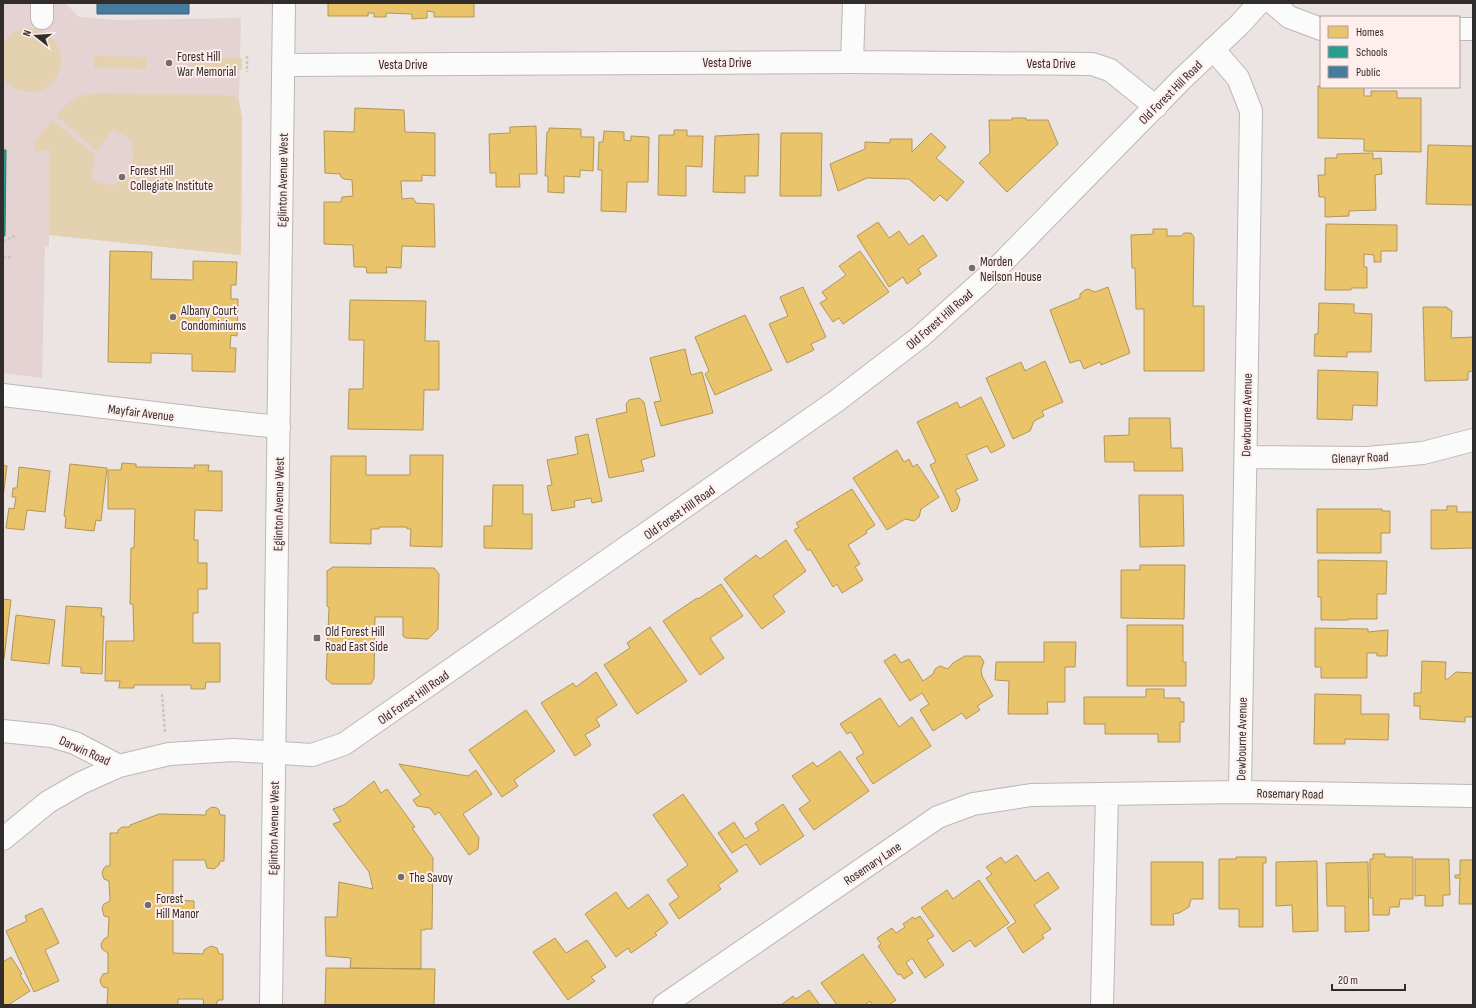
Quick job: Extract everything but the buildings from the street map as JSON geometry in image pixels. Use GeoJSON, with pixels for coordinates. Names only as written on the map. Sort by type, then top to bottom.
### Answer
{"type":"FeatureCollection","features":[{"type":"Feature","properties":{"kind":"street","name":"Eglinton Avenue West"},"geometry":{"type":"LineString","coordinates":[[271,1005],[284,3]]}},
{"type":"Feature","properties":{"kind":"street"},"geometry":{"type":"LineString","coordinates":[[852,62],[854,3]]}},
{"type":"Feature","properties":{"kind":"street","name":"Old Forest Hill Road"},"geometry":{"type":"LineString","coordinates":[[3,839],[48,802],[81,782],[119,766],[169,754],[234,750],[312,755],[344,744],[835,402],[920,337],[997,268],[1181,80],[1259,3]]}},
{"type":"Feature","properties":{"kind":"street"},"geometry":{"type":"LineString","coordinates":[[1273,3],[1289,17],[1320,29]]}},
{"type":"Feature","properties":{"kind":"street"},"geometry":{"type":"LineString","coordinates":[[1460,29],[1473,30]]}},
{"type":"Feature","properties":{"kind":"street","name":"Dewbourne Avenue"},"geometry":{"type":"LineString","coordinates":[[1213,49],[1238,78],[1251,111],[1240,792]]}},
{"type":"Feature","properties":{"kind":"street","name":"Vesta Drive"},"geometry":{"type":"LineString","coordinates":[[284,65],[852,62],[1092,64],[1110,70],[1156,107]]}},
{"type":"Feature","properties":{"kind":"street","name":"Mayfair Avenue"},"geometry":{"type":"LineString","coordinates":[[3,395],[279,427]]}},
{"type":"Feature","properties":{"kind":"street","name":"Glenayr Road"},"geometry":{"type":"LineString","coordinates":[[1246,457],[1367,458],[1423,453],[1473,440]]}},
{"type":"Feature","properties":{"kind":"street","name":"Darwin Road"},"geometry":{"type":"LineString","coordinates":[[3,730],[63,739],[75,743],[119,766]]}},
{"type":"Feature","properties":{"kind":"street","name":"Rosemary Road"},"geometry":{"type":"LineString","coordinates":[[1107,795],[1240,792],[1473,796]]}},
{"type":"Feature","properties":{"kind":"street"},"geometry":{"type":"LineString","coordinates":[[1102,1005],[1107,795]]}},
{"type":"Feature","properties":{"kind":"street","name":"Rosemary Lane"},"geometry":{"type":"LineString","coordinates":[[664,1005],[938,817],[973,804],[1031,796],[1107,795]]}},
{"type":"Feature","properties":{"kind":"path"},"geometry":{"type":"LineString","coordinates":[[247,56],[247,72]]}},
{"type":"Feature","properties":{"kind":"path"},"geometry":{"type":"LineString","coordinates":[[3,241],[17,235]]}},
{"type":"Feature","properties":{"kind":"path"},"geometry":{"type":"LineString","coordinates":[[3,256],[11,256]]}},
{"type":"Feature","properties":{"kind":"path"},"geometry":{"type":"LineString","coordinates":[[162,694],[166,738]]}},
{"type":"Feature","properties":{"kind":"shaded area","name":"Forest Hill Collegiate Institute"},"geometry":{"type":"Polygon","coordinates":[[[3,3],[65,3],[79,17],[115,20],[241,18],[239,101],[242,118],[241,255],[49,235],[49,246],[45,246],[42,378],[3,373],[3,3]]]}},
{"type":"Feature","properties":{"kind":"shaded area"},"geometry":{"type":"Polygon","coordinates":[[[27,28],[42,31],[52,38],[59,49],[61,60],[59,72],[54,82],[44,89],[30,92],[15,88],[8,84],[3,78],[3,42],[15,31],[27,28]]]}},
{"type":"Feature","properties":{"kind":"shaded area"},"geometry":{"type":"Polygon","coordinates":[[[94,56],[147,57],[146,69],[94,68],[94,56]]]}},
{"type":"Feature","properties":{"kind":"shaded area"},"geometry":{"type":"Polygon","coordinates":[[[190,57],[242,58],[242,70],[189,69],[190,57]]]}},
{"type":"Feature","properties":{"kind":"shaded area"},"geometry":{"type":"Polygon","coordinates":[[[97,93],[227,95],[235,97],[239,101],[242,118],[241,255],[49,235],[50,151],[34,151],[35,142],[52,120],[95,155],[91,179],[107,185],[114,184],[121,182],[130,171],[133,150],[129,139],[113,129],[97,151],[57,116],[74,99],[84,95],[97,93]]]}},
{"type":"Feature","properties":{"kind":"place","name":"Forest Hill War Memorial"},"geometry":{"type":"Point","coordinates":[169,63]}},
{"type":"Feature","properties":{"kind":"place","name":"Forest Hill Collegiate Institute"},"geometry":{"type":"Point","coordinates":[122,177]}},
{"type":"Feature","properties":{"kind":"place","name":"Morden Neilson House"},"geometry":{"type":"Point","coordinates":[972,268]}},
{"type":"Feature","properties":{"kind":"place","name":"Albany Court Condominiums"},"geometry":{"type":"Point","coordinates":[173,317]}},
{"type":"Feature","properties":{"kind":"place","name":"Old Forest Hill Road East Side"},"geometry":{"type":"Point","coordinates":[317,638]}},
{"type":"Feature","properties":{"kind":"place","name":"The Savoy"},"geometry":{"type":"Point","coordinates":[401,877]}},
{"type":"Feature","properties":{"kind":"place","name":"Forest Hill Manor"},"geometry":{"type":"Point","coordinates":[148,905]}}]}
